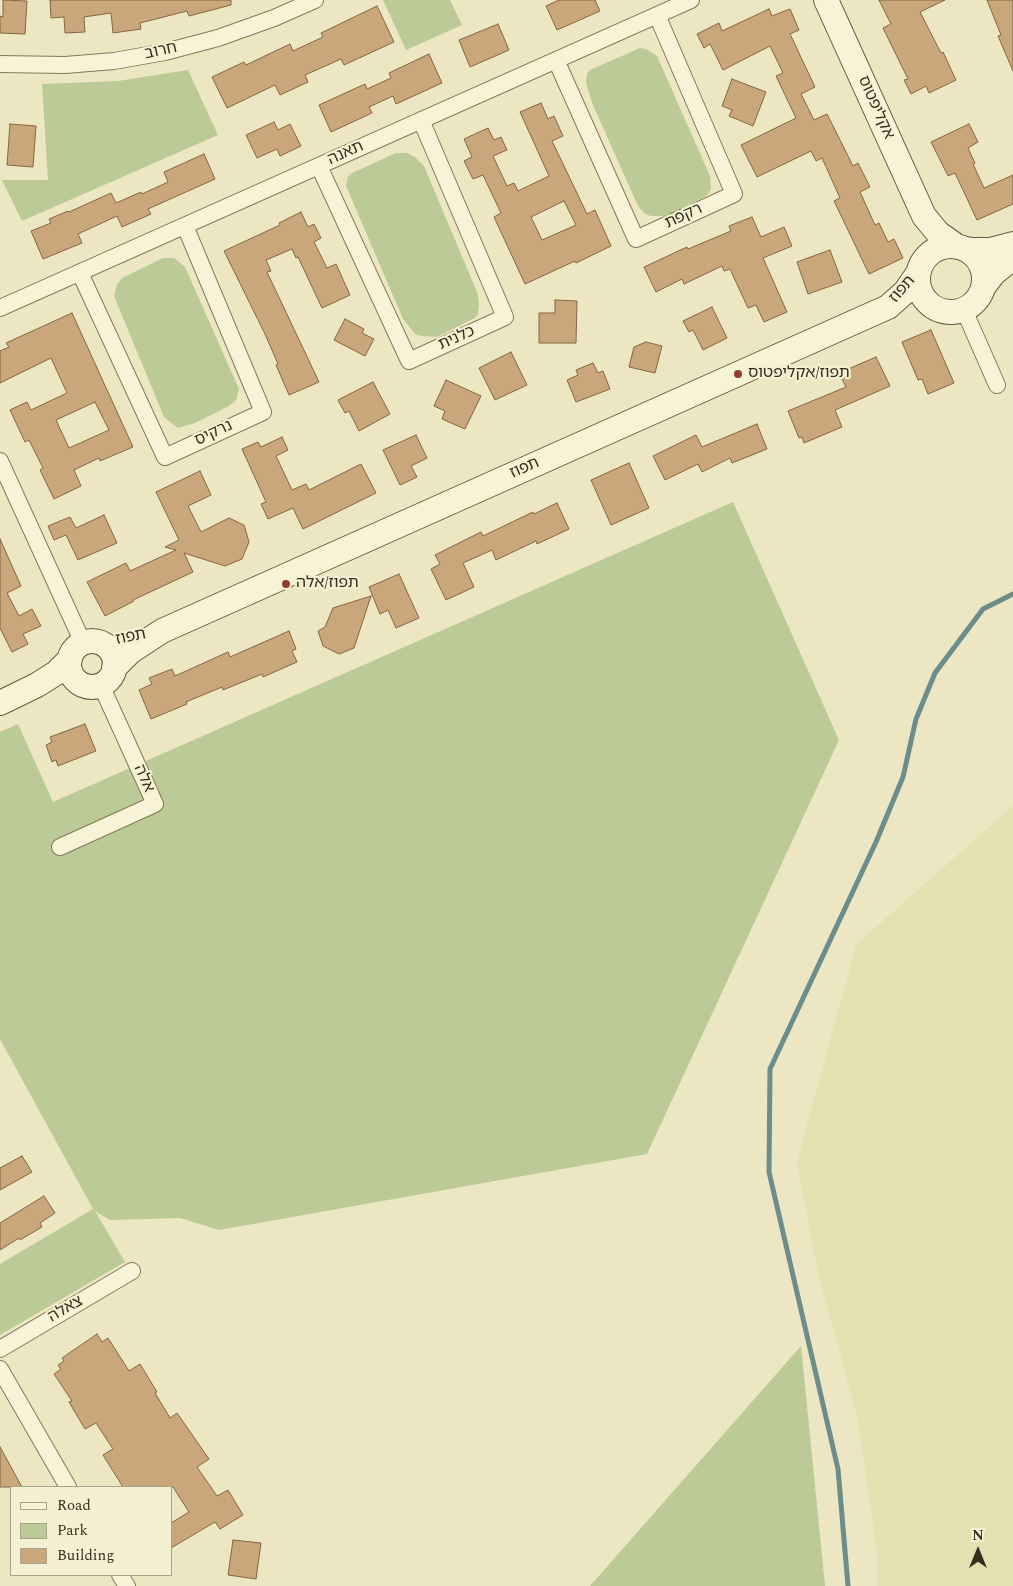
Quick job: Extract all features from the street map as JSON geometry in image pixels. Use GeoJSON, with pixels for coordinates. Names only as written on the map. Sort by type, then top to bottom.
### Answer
{"type":"FeatureCollection","features":[{"type":"Feature","properties":{"kind":"street","name":"חרוב"},"geometry":{"type":"LineString","coordinates":[[0,64],[65,65],[114,61],[165,52],[218,38],[274,18],[315,0]]}},
{"type":"Feature","properties":{"kind":"street","name":"תאנה"},"geometry":{"type":"LineString","coordinates":[[0,308],[691,0]]}},
{"type":"Feature","properties":{"kind":"street","name":"אקליפטוס"},"geometry":{"type":"LineString","coordinates":[[826,0],[924,216],[938,233],[961,248]]}},
{"type":"Feature","properties":{"kind":"street","name":"רקפת"},"geometry":{"type":"LineString","coordinates":[[556,60],[636,239],[734,194],[657,15]]}},
{"type":"Feature","properties":{"kind":"street","name":"כלנית"},"geometry":{"type":"LineString","coordinates":[[319,166],[409,361],[418,357],[505,317],[421,120]]}},
{"type":"Feature","properties":{"kind":"street","name":"אקליפטוס"},"geometry":{"type":"LineString","coordinates":[[919,269],[925,238],[924,216]]}},
{"type":"Feature","properties":{"kind":"street","name":"נרקיס"},"geometry":{"type":"LineString","coordinates":[[80,272],[165,457],[263,412],[185,226]]}},
{"type":"Feature","properties":{"kind":"street"},"geometry":{"type":"LineString","coordinates":[[1013,244],[1003,248],[984,250],[944,247],[932,252],[919,269],[918,286],[927,303],[934,308],[951,313],[964,310],[979,298],[984,286],[994,273],[1013,258]]}},
{"type":"Feature","properties":{"kind":"street"},"geometry":{"type":"LineString","coordinates":[[961,248],[970,252],[979,261],[984,272],[984,286]]}},
{"type":"Feature","properties":{"kind":"street","name":"תפוז"},"geometry":{"type":"LineString","coordinates":[[85,648],[125,641],[162,631],[888,307],[905,292],[919,269]]}},
{"type":"Feature","properties":{"kind":"street","name":"תפוז"},"geometry":{"type":"LineString","coordinates":[[888,307],[916,305],[934,308]]}},
{"type":"Feature","properties":{"kind":"street"},"geometry":{"type":"LineString","coordinates":[[964,310],[997,385]]}},
{"type":"Feature","properties":{"kind":"street"},"geometry":{"type":"LineString","coordinates":[[0,461],[85,648]]}},
{"type":"Feature","properties":{"kind":"street","name":"תפוז"},"geometry":{"type":"LineString","coordinates":[[99,679],[130,652],[162,631]]}},
{"type":"Feature","properties":{"kind":"street"},"geometry":{"type":"LineString","coordinates":[[85,648],[71,673],[76,680],[99,679]]}},
{"type":"Feature","properties":{"kind":"street"},"geometry":{"type":"LineString","coordinates":[[0,704],[24,693],[56,673],[85,648],[108,648],[113,655],[99,679]]}},
{"type":"Feature","properties":{"kind":"street"},"geometry":{"type":"LineString","coordinates":[[24,693],[57,684],[99,679]]}},
{"type":"Feature","properties":{"kind":"street","name":"אלה"},"geometry":{"type":"LineString","coordinates":[[60,847],[155,804],[99,679]]}},
{"type":"Feature","properties":{"kind":"street","name":"צאלה"},"geometry":{"type":"LineString","coordinates":[[0,1348],[132,1271]]}},
{"type":"Feature","properties":{"kind":"street"},"geometry":{"type":"LineString","coordinates":[[0,1369],[67,1486]]}},
{"type":"Feature","properties":{"kind":"green space"},"geometry":{"type":"Polygon","coordinates":[[[383,0],[450,0],[462,25],[406,50],[383,0]]]}},
{"type":"Feature","properties":{"kind":"green space"},"geometry":{"type":"Polygon","coordinates":[[[640,48],[646,49],[657,56],[710,176],[711,189],[709,193],[666,216],[645,214],[638,206],[593,105],[586,83],[587,74],[590,70],[640,48]]]}},
{"type":"Feature","properties":{"kind":"green space"},"geometry":{"type":"Polygon","coordinates":[[[188,70],[218,135],[22,221],[2,180],[48,180],[42,84],[118,81],[188,70]]]}},
{"type":"Feature","properties":{"kind":"green space"},"geometry":{"type":"Polygon","coordinates":[[[396,153],[407,153],[415,157],[424,166],[477,292],[479,303],[478,314],[475,318],[437,337],[415,334],[403,319],[346,186],[348,177],[352,173],[396,153]]]}},
{"type":"Feature","properties":{"kind":"green space"},"geometry":{"type":"Polygon","coordinates":[[[163,258],[174,258],[185,267],[239,389],[236,400],[229,406],[195,423],[178,428],[164,417],[114,296],[117,284],[122,278],[163,258]]]}},
{"type":"Feature","properties":{"kind":"green space"},"geometry":{"type":"Polygon","coordinates":[[[733,502],[839,740],[647,1154],[219,1230],[180,1218],[110,1220],[95,1211],[125,1262],[0,1335],[0,1264],[93,1209],[0,1039],[0,732],[18,724],[53,802],[733,502]]]}},
{"type":"Feature","properties":{"kind":"green space"},"geometry":{"type":"Polygon","coordinates":[[[1013,806],[1013,1586],[878,1586],[878,1560],[857,1415],[818,1273],[797,1162],[856,945],[1013,806]]]}},
{"type":"Feature","properties":{"kind":"green space"},"geometry":{"type":"Polygon","coordinates":[[[801,1346],[825,1586],[590,1586],[801,1346]]]}},
{"type":"Feature","properties":{"kind":"building"},"geometry":{"type":"Polygon","coordinates":[[[3,0],[27,1],[25,34],[0,33],[0,16],[3,17],[3,0]]]}},
{"type":"Feature","properties":{"kind":"building"},"geometry":{"type":"Polygon","coordinates":[[[50,0],[231,0],[231,5],[189,16],[187,11],[140,23],[141,29],[113,33],[111,13],[84,17],[85,32],[65,33],[64,17],[51,18],[50,0]]]}},
{"type":"Feature","properties":{"kind":"building"},"geometry":{"type":"Polygon","coordinates":[[[559,0],[595,0],[600,11],[557,30],[546,6],[559,0]]]}},
{"type":"Feature","properties":{"kind":"building"},"geometry":{"type":"Polygon","coordinates":[[[879,0],[945,0],[920,12],[941,53],[943,52],[956,80],[929,93],[926,86],[911,94],[904,80],[908,79],[883,28],[891,24],[879,0]]]}},
{"type":"Feature","properties":{"kind":"building"},"geometry":{"type":"Polygon","coordinates":[[[987,0],[1013,0],[1013,71],[998,36],[1001,35],[987,0]]]}},
{"type":"Feature","properties":{"kind":"building"},"geometry":{"type":"Polygon","coordinates":[[[377,6],[394,42],[344,65],[341,59],[305,75],[308,82],[280,95],[275,85],[227,108],[212,77],[244,62],[246,65],[290,44],[293,51],[323,37],[321,33],[377,6]]]}},
{"type":"Feature","properties":{"kind":"building"},"geometry":{"type":"Polygon","coordinates":[[[769,9],[772,16],[790,9],[799,30],[790,34],[815,87],[801,94],[814,120],[827,114],[853,166],[858,163],[870,187],[860,192],[875,225],[879,223],[888,242],[894,239],[903,258],[869,274],[834,201],[840,198],[822,158],[816,161],[811,151],[757,177],[741,145],[796,118],[776,76],[783,73],[770,46],[723,70],[710,44],[704,48],[697,34],[719,23],[722,31],[769,9]]]}},
{"type":"Feature","properties":{"kind":"building"},"geometry":{"type":"Polygon","coordinates":[[[498,24],[509,50],[470,67],[459,40],[498,24]]]}},
{"type":"Feature","properties":{"kind":"building"},"geometry":{"type":"Polygon","coordinates":[[[429,54],[442,83],[396,104],[393,96],[369,107],[372,113],[331,132],[319,105],[365,84],[367,89],[391,78],[389,73],[429,54]]]}},
{"type":"Feature","properties":{"kind":"building"},"geometry":{"type":"Polygon","coordinates":[[[732,79],[766,92],[753,126],[729,116],[732,110],[722,106],[732,79]]]}},
{"type":"Feature","properties":{"kind":"building"},"geometry":{"type":"Polygon","coordinates":[[[541,103],[548,119],[554,116],[563,136],[552,141],[587,214],[595,210],[611,246],[525,284],[494,217],[501,213],[483,175],[473,179],[464,161],[472,157],[464,139],[488,128],[494,140],[501,137],[507,150],[493,156],[507,186],[514,183],[518,191],[549,176],[520,112],[541,103]],[[564,201],[531,217],[542,240],[576,225],[564,201]]]}},
{"type":"Feature","properties":{"kind":"building"},"geometry":{"type":"Polygon","coordinates":[[[274,122],[278,130],[290,124],[301,146],[280,156],[277,149],[257,158],[246,135],[274,122]]]}},
{"type":"Feature","properties":{"kind":"building"},"geometry":{"type":"Polygon","coordinates":[[[10,124],[36,126],[33,167],[7,165],[10,124]]]}},
{"type":"Feature","properties":{"kind":"building"},"geometry":{"type":"Polygon","coordinates":[[[969,124],[978,142],[968,148],[984,188],[1013,175],[1013,204],[977,220],[955,173],[948,176],[931,142],[969,124]]]}},
{"type":"Feature","properties":{"kind":"building"},"geometry":{"type":"Polygon","coordinates":[[[204,154],[215,179],[148,209],[151,214],[122,227],[117,216],[78,234],[82,243],[43,259],[31,231],[51,223],[49,219],[111,193],[116,203],[141,192],[142,194],[168,182],[164,172],[204,154]]]}},
{"type":"Feature","properties":{"kind":"building"},"geometry":{"type":"Polygon","coordinates":[[[301,212],[308,227],[314,224],[321,238],[314,242],[327,268],[336,264],[350,295],[322,308],[298,257],[296,258],[292,249],[266,260],[271,271],[267,272],[319,382],[289,395],[265,334],[224,251],[280,225],[279,223],[301,212]]]}},
{"type":"Feature","properties":{"kind":"building"},"geometry":{"type":"Polygon","coordinates":[[[752,217],[761,237],[784,227],[792,246],[763,258],[787,312],[764,322],[756,305],[748,308],[730,269],[724,271],[722,266],[684,284],[682,279],[656,292],[644,267],[687,247],[688,249],[731,231],[729,226],[752,217]]]}},
{"type":"Feature","properties":{"kind":"building"},"geometry":{"type":"Polygon","coordinates":[[[830,250],[842,282],[808,294],[797,262],[830,250]]]}},
{"type":"Feature","properties":{"kind":"building"},"geometry":{"type":"Polygon","coordinates":[[[555,300],[577,301],[576,343],[539,343],[539,313],[555,313],[555,300]]]}},
{"type":"Feature","properties":{"kind":"building"},"geometry":{"type":"Polygon","coordinates":[[[712,307],[727,338],[703,350],[693,330],[689,332],[683,321],[712,307]]]}},
{"type":"Feature","properties":{"kind":"building"},"geometry":{"type":"Polygon","coordinates":[[[72,313],[133,447],[100,461],[99,458],[74,470],[81,486],[54,499],[40,470],[43,468],[29,440],[25,442],[10,410],[27,402],[31,410],[67,393],[51,358],[0,383],[0,351],[9,347],[6,343],[72,313]],[[95,402],[56,420],[69,448],[109,430],[95,402]]]}},
{"type":"Feature","properties":{"kind":"building"},"geometry":{"type":"Polygon","coordinates":[[[345,319],[364,329],[362,333],[374,339],[365,356],[334,340],[345,319]]]}},
{"type":"Feature","properties":{"kind":"building"},"geometry":{"type":"Polygon","coordinates":[[[931,330],[954,383],[928,394],[922,379],[918,380],[902,342],[931,330]]]}},
{"type":"Feature","properties":{"kind":"building"},"geometry":{"type":"Polygon","coordinates":[[[646,342],[662,346],[655,373],[629,367],[634,347],[646,342]]]}},
{"type":"Feature","properties":{"kind":"building"},"geometry":{"type":"Polygon","coordinates":[[[511,352],[527,385],[495,400],[479,368],[511,352]]]}},
{"type":"Feature","properties":{"kind":"building"},"geometry":{"type":"Polygon","coordinates":[[[876,357],[890,386],[835,410],[842,427],[804,443],[802,437],[799,438],[788,411],[846,387],[839,373],[876,357]]]}},
{"type":"Feature","properties":{"kind":"building"},"geometry":{"type":"Polygon","coordinates":[[[593,363],[598,373],[603,371],[610,389],[576,402],[567,380],[578,375],[576,370],[593,363]]]}},
{"type":"Feature","properties":{"kind":"building"},"geometry":{"type":"Polygon","coordinates":[[[446,380],[481,396],[465,429],[442,419],[445,411],[434,406],[446,380]]]}},
{"type":"Feature","properties":{"kind":"building"},"geometry":{"type":"Polygon","coordinates":[[[373,382],[390,414],[359,431],[349,411],[345,413],[338,400],[373,382]]]}},
{"type":"Feature","properties":{"kind":"building"},"geometry":{"type":"Polygon","coordinates":[[[757,424],[767,449],[732,463],[730,458],[702,472],[698,464],[665,480],[653,456],[696,435],[702,447],[757,424]]]}},
{"type":"Feature","properties":{"kind":"building"},"geometry":{"type":"Polygon","coordinates":[[[416,435],[427,458],[411,466],[417,477],[400,485],[383,450],[416,435]]]}},
{"type":"Feature","properties":{"kind":"building"},"geometry":{"type":"Polygon","coordinates":[[[282,437],[288,450],[276,456],[292,490],[306,484],[309,490],[361,464],[376,493],[303,529],[293,508],[268,519],[261,504],[266,502],[242,449],[258,442],[261,447],[282,437]]]}},
{"type":"Feature","properties":{"kind":"building"},"geometry":{"type":"Polygon","coordinates":[[[629,463],[649,508],[611,525],[591,480],[629,463]]]}},
{"type":"Feature","properties":{"kind":"building"},"geometry":{"type":"Polygon","coordinates":[[[200,471],[211,495],[188,506],[201,532],[229,518],[244,525],[249,542],[242,559],[225,566],[184,553],[193,572],[133,600],[105,616],[87,582],[126,563],[130,571],[176,550],[165,547],[179,540],[156,492],[200,471]]]}},
{"type":"Feature","properties":{"kind":"building"},"geometry":{"type":"Polygon","coordinates":[[[557,503],[569,529],[537,544],[536,541],[496,560],[492,550],[463,563],[474,587],[446,600],[431,569],[440,564],[435,555],[481,532],[483,536],[533,512],[534,514],[557,503]]]}},
{"type":"Feature","properties":{"kind":"building"},"geometry":{"type":"Polygon","coordinates":[[[104,515],[117,543],[78,560],[66,535],[54,540],[48,526],[70,517],[76,528],[104,515]]]}},
{"type":"Feature","properties":{"kind":"building"},"geometry":{"type":"Polygon","coordinates":[[[0,539],[21,586],[7,593],[19,616],[32,609],[41,626],[23,634],[28,644],[12,652],[0,628],[0,539]]]}},
{"type":"Feature","properties":{"kind":"building"},"geometry":{"type":"Polygon","coordinates":[[[399,574],[419,618],[396,628],[388,610],[380,614],[369,587],[399,574]]]}},
{"type":"Feature","properties":{"kind":"building"},"geometry":{"type":"Polygon","coordinates":[[[371,596],[354,648],[339,654],[323,646],[318,631],[325,627],[333,608],[371,596]]]}},
{"type":"Feature","properties":{"kind":"building"},"geometry":{"type":"Polygon","coordinates":[[[289,631],[296,649],[292,651],[297,662],[263,677],[262,674],[223,690],[222,687],[151,719],[139,690],[152,684],[149,678],[172,669],[175,676],[228,652],[230,657],[289,631]]]}},
{"type":"Feature","properties":{"kind":"building"},"geometry":{"type":"Polygon","coordinates":[[[85,724],[96,751],[58,766],[56,760],[52,762],[46,745],[52,742],[50,737],[85,724]]]}},
{"type":"Feature","properties":{"kind":"building"},"geometry":{"type":"Polygon","coordinates":[[[22,1156],[32,1172],[0,1190],[0,1168],[22,1156]]]}},
{"type":"Feature","properties":{"kind":"building"},"geometry":{"type":"Polygon","coordinates":[[[44,1196],[55,1213],[40,1223],[42,1227],[0,1250],[0,1223],[44,1196]]]}},
{"type":"Feature","properties":{"kind":"building"},"geometry":{"type":"Polygon","coordinates":[[[97,1334],[102,1342],[108,1338],[129,1371],[140,1364],[170,1418],[177,1413],[209,1459],[197,1467],[217,1496],[228,1490],[243,1515],[220,1529],[215,1522],[172,1547],[172,1522],[189,1512],[172,1486],[122,1486],[103,1455],[113,1449],[96,1423],[85,1429],[69,1402],[72,1401],[54,1374],[61,1369],[58,1365],[64,1361],[62,1358],[97,1334]]]}},
{"type":"Feature","properties":{"kind":"building"},"geometry":{"type":"Polygon","coordinates":[[[0,1447],[21,1486],[0,1487],[0,1447]]]}},
{"type":"Feature","properties":{"kind":"building"},"geometry":{"type":"Polygon","coordinates":[[[233,1540],[261,1543],[256,1579],[228,1575],[233,1540]]]}},
{"type":"Feature","properties":{"kind":"waterway"},"geometry":{"type":"LineString","coordinates":[[848,1586],[838,1469],[769,1172],[770,1069],[876,842],[903,777],[916,719],[935,673],[983,609],[1013,594]]}},
{"type":"Feature","properties":{"kind":"place","name":"תפוז/אקליפטוס"},"geometry":{"type":"Point","coordinates":[738,374]}},
{"type":"Feature","properties":{"kind":"place","name":"תפוז/אלה"},"geometry":{"type":"Point","coordinates":[286,584]}}]}
